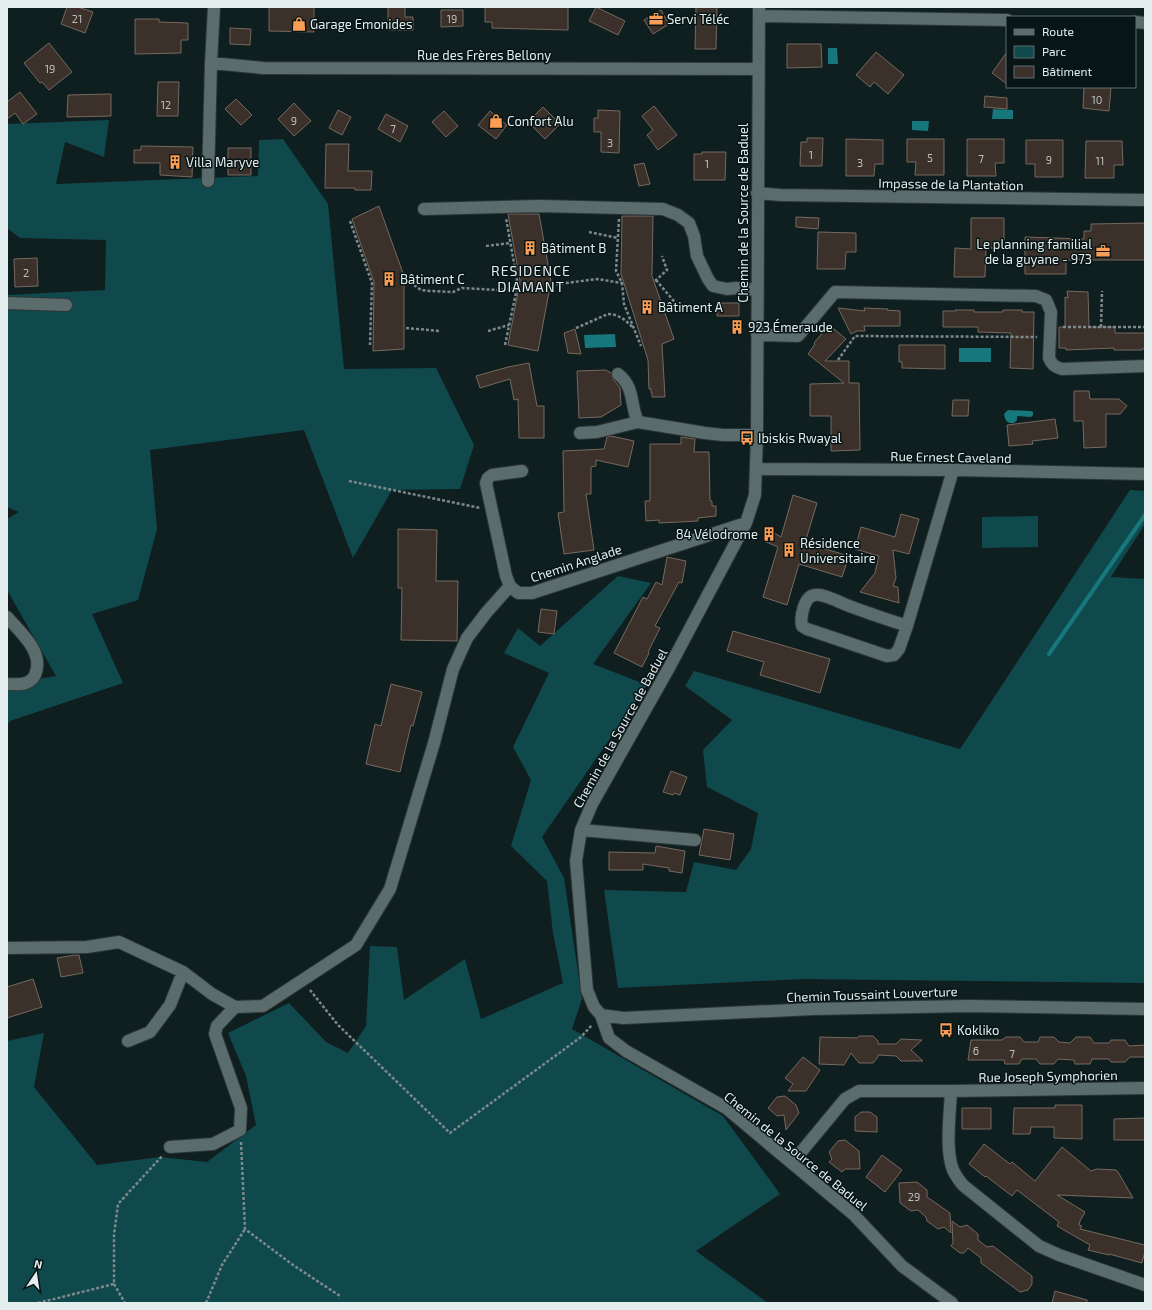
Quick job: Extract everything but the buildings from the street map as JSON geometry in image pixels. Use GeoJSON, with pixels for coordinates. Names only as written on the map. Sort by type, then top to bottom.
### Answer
{"type":"FeatureCollection","features":[{"type":"Feature","properties":{"kind":"street"},"geometry":{"type":"LineString","coordinates":[[208,181],[214,7]]}},
{"type":"Feature","properties":{"kind":"street"},"geometry":{"type":"LineString","coordinates":[[759,11],[1006,20]]}},
{"type":"Feature","properties":{"kind":"street","name":"Chemin de la Source de Baduel"},"geometry":{"type":"LineString","coordinates":[[759,11],[757,435],[755,495],[746,523],[670,666],[592,804],[581,830],[576,861],[587,990],[594,1006],[601,1015],[609,1038],[626,1051],[726,1108],[854,1214],[902,1266],[952,1303]]}},
{"type":"Feature","properties":{"kind":"street","name":"Rue des Frères Bellony"},"geometry":{"type":"LineString","coordinates":[[211,63],[270,68],[758,69]]}},
{"type":"Feature","properties":{"kind":"street","name":"Impasse de la Plantation"},"geometry":{"type":"LineString","coordinates":[[757,193],[781,195],[1145,200]]}},
{"type":"Feature","properties":{"kind":"street"},"geometry":{"type":"LineString","coordinates":[[424,209],[538,206],[663,209],[678,215],[689,223],[694,236],[697,256],[713,286],[727,289],[736,288],[757,290]]}},
{"type":"Feature","properties":{"kind":"street"},"geometry":{"type":"LineString","coordinates":[[757,335],[798,336],[835,292],[1036,296],[1046,300],[1051,312],[1049,358],[1051,364],[1057,368],[1145,366]]}},
{"type":"Feature","properties":{"kind":"street"},"geometry":{"type":"LineString","coordinates":[[7,303],[66,305]]}},
{"type":"Feature","properties":{"kind":"street"},"geometry":{"type":"LineString","coordinates":[[618,374],[628,384],[635,416],[638,422]]}},
{"type":"Feature","properties":{"kind":"street"},"geometry":{"type":"LineString","coordinates":[[580,433],[597,432],[638,422],[705,433],[757,435]]}},
{"type":"Feature","properties":{"kind":"street","name":"Rue Ernest Caveland"},"geometry":{"type":"LineString","coordinates":[[756,469],[953,470],[1145,474]]}},
{"type":"Feature","properties":{"kind":"street"},"geometry":{"type":"LineString","coordinates":[[907,626],[850,607],[820,594],[813,595],[807,600],[801,621],[802,626],[807,629],[887,656],[894,655],[899,649],[907,626],[953,470]]}},
{"type":"Feature","properties":{"kind":"street"},"geometry":{"type":"LineString","coordinates":[[7,948],[87,947],[119,942],[183,972],[212,994],[235,1007],[263,1006],[356,946],[390,889],[434,743],[453,669],[467,638],[486,613],[510,586],[506,576],[486,484],[488,478],[495,475],[522,471]]}},
{"type":"Feature","properties":{"kind":"street","name":"Chemin Anglade"},"geometry":{"type":"LineString","coordinates":[[510,586],[518,593],[532,593],[746,523]]}},
{"type":"Feature","properties":{"kind":"street"},"geometry":{"type":"LineString","coordinates":[[7,617],[30,644],[38,661],[36,672],[30,681],[7,684]]}},
{"type":"Feature","properties":{"kind":"street"},"geometry":{"type":"LineString","coordinates":[[581,830],[695,840]]}},
{"type":"Feature","properties":{"kind":"street"},"geometry":{"type":"LineString","coordinates":[[128,1041],[150,1032],[170,1005],[183,972]]}},
{"type":"Feature","properties":{"kind":"street","name":"Chemin Toussaint Louverture"},"geometry":{"type":"LineString","coordinates":[[601,1015],[623,1018],[813,1009],[968,1006],[1145,1009]]}},
{"type":"Feature","properties":{"kind":"street"},"geometry":{"type":"LineString","coordinates":[[170,1147],[213,1144],[240,1130],[241,1108],[215,1034],[217,1026],[235,1007]]}},
{"type":"Feature","properties":{"kind":"street","name":"Rue Joseph Symphorien"},"geometry":{"type":"LineString","coordinates":[[792,1163],[845,1099],[859,1091],[1145,1088]]}},
{"type":"Feature","properties":{"kind":"street"},"geometry":{"type":"LineString","coordinates":[[951,1091],[950,1158],[952,1168],[957,1178],[964,1186],[1039,1246],[1058,1255],[1145,1285]]}},
{"type":"Feature","properties":{"kind":"path"},"geometry":{"type":"LineString","coordinates":[[504,207],[517,280],[517,288],[505,345]]}},
{"type":"Feature","properties":{"kind":"path"},"geometry":{"type":"LineString","coordinates":[[620,207],[616,271],[622,283],[624,304],[641,346]]}},
{"type":"Feature","properties":{"kind":"path"},"geometry":{"type":"LineString","coordinates":[[350,221],[372,283],[370,345]]}},
{"type":"Feature","properties":{"kind":"path"},"geometry":{"type":"LineString","coordinates":[[589,232],[618,238]]}},
{"type":"Feature","properties":{"kind":"path"},"geometry":{"type":"LineString","coordinates":[[486,246],[510,243]]}},
{"type":"Feature","properties":{"kind":"path"},"geometry":{"type":"LineString","coordinates":[[662,256],[667,270],[656,280],[678,306]]}},
{"type":"Feature","properties":{"kind":"path"},"geometry":{"type":"LineString","coordinates":[[551,285],[597,279],[622,283]]}},
{"type":"Feature","properties":{"kind":"path"},"geometry":{"type":"LineString","coordinates":[[405,281],[421,290],[430,291],[453,292],[462,288],[497,290],[517,288]]}},
{"type":"Feature","properties":{"kind":"path"},"geometry":{"type":"LineString","coordinates":[[1101,327],[1102,291]]}},
{"type":"Feature","properties":{"kind":"path"},"geometry":{"type":"LineString","coordinates":[[576,328],[611,314],[626,321],[634,330]]}},
{"type":"Feature","properties":{"kind":"path"},"geometry":{"type":"LineString","coordinates":[[488,331],[509,325]]}},
{"type":"Feature","properties":{"kind":"path"},"geometry":{"type":"LineString","coordinates":[[838,360],[855,336],[1050,332],[1101,327],[1145,327]]}},
{"type":"Feature","properties":{"kind":"path"},"geometry":{"type":"LineString","coordinates":[[406,328],[440,331]]}},
{"type":"Feature","properties":{"kind":"path"},"geometry":{"type":"LineString","coordinates":[[349,481],[492,510]]}},
{"type":"Feature","properties":{"kind":"path"},"geometry":{"type":"LineString","coordinates":[[303,980],[338,1025],[450,1133],[581,1037],[601,1015]]}},
{"type":"Feature","properties":{"kind":"path"},"geometry":{"type":"LineString","coordinates":[[206,1303],[222,1265],[245,1229],[240,1130]]}},
{"type":"Feature","properties":{"kind":"path"},"geometry":{"type":"LineString","coordinates":[[125,1303],[114,1284],[114,1235],[118,1204],[170,1147]]}},
{"type":"Feature","properties":{"kind":"path"},"geometry":{"type":"LineString","coordinates":[[245,1229],[293,1265],[340,1296]]}},
{"type":"Feature","properties":{"kind":"path"},"geometry":{"type":"LineString","coordinates":[[38,1303],[114,1284]]}},
{"type":"Feature","properties":{"kind":"green space"},"geometry":{"type":"Polygon","coordinates":[[[109,120],[104,157],[65,142],[56,184],[258,176],[259,140],[283,139],[328,204],[344,369],[436,368],[474,445],[460,489],[392,490],[353,558],[304,430],[150,450],[157,529],[138,600],[92,614],[123,683],[10,721],[7,725],[7,684],[56,676],[7,590],[7,519],[19,512],[7,507],[7,295],[105,290],[106,240],[20,238],[7,228],[7,124],[109,120]]]}},
{"type":"Feature","properties":{"kind":"green space"},"geometry":{"type":"Polygon","coordinates":[[[1130,490],[1145,491],[1145,524],[1111,577],[1145,579],[1145,983],[802,979],[618,988],[604,890],[686,892],[694,862],[736,870],[751,849],[758,813],[707,787],[703,750],[732,720],[685,686],[694,671],[960,749],[1130,490]]]}},
{"type":"Feature","properties":{"kind":"green space"},"geometry":{"type":"Polygon","coordinates":[[[1038,516],[1038,547],[982,548],[982,517],[1038,516]]]}},
{"type":"Feature","properties":{"kind":"green space"},"geometry":{"type":"Polygon","coordinates":[[[618,576],[651,583],[593,664],[647,685],[542,837],[564,878],[582,999],[572,1029],[723,1116],[780,1194],[696,1251],[768,1303],[7,1303],[7,1041],[44,1033],[34,1087],[97,1165],[160,1157],[207,1162],[256,1125],[246,1076],[228,1033],[289,1003],[326,1042],[348,1053],[366,1026],[370,946],[397,947],[404,1000],[465,959],[481,1019],[563,983],[553,933],[547,881],[511,846],[531,780],[513,747],[549,673],[504,653],[518,628],[540,646],[618,576]]]}},
{"type":"Feature","properties":{"kind":"shaded area"},"geometry":{"type":"Polygon","coordinates":[[[828,48],[837,48],[838,64],[828,64],[828,48]]]}},
{"type":"Feature","properties":{"kind":"shaded area"},"geometry":{"type":"Polygon","coordinates":[[[993,109],[1013,110],[1013,119],[992,119],[993,109]]]}},
{"type":"Feature","properties":{"kind":"shaded area"},"geometry":{"type":"Polygon","coordinates":[[[912,121],[929,121],[928,131],[912,130],[912,121]]]}},
{"type":"Feature","properties":{"kind":"shaded area"},"geometry":{"type":"Polygon","coordinates":[[[615,334],[616,347],[585,348],[584,335],[615,334]]]}},
{"type":"Feature","properties":{"kind":"shaded area"},"geometry":{"type":"Polygon","coordinates":[[[959,348],[991,348],[991,362],[959,362],[959,348]]]}},
{"type":"Feature","properties":{"kind":"shaded area"},"geometry":{"type":"Polygon","coordinates":[[[1008,410],[1031,411],[1033,412],[1033,415],[1031,417],[1017,416],[1017,420],[1014,423],[1010,423],[1006,420],[1004,414],[1008,410]]]}},
{"type":"Feature","properties":{"kind":"waterway"},"geometry":{"type":"LineString","coordinates":[[1049,654],[1145,515]]}},
{"type":"Feature","properties":{"kind":"place","name":"Servi Téléc"},"geometry":{"type":"Point","coordinates":[656,19]}},
{"type":"Feature","properties":{"kind":"place","name":"Garage Emonides"},"geometry":{"type":"Point","coordinates":[299,24]}},
{"type":"Feature","properties":{"kind":"place","name":"Confort Alu"},"geometry":{"type":"Point","coordinates":[496,121]}},
{"type":"Feature","properties":{"kind":"place","name":"Villa Maryve"},"geometry":{"type":"Point","coordinates":[175,162]}},
{"type":"Feature","properties":{"kind":"place","name":"Bâtiment B"},"geometry":{"type":"Point","coordinates":[530,248]}},
{"type":"Feature","properties":{"kind":"place","name":"Le planning familial de la guyane - 973"},"geometry":{"type":"Point","coordinates":[1103,251]}},
{"type":"Feature","properties":{"kind":"place","name":"Bâtiment C"},"geometry":{"type":"Point","coordinates":[389,279]}},
{"type":"Feature","properties":{"kind":"place","name":"Bâtiment A"},"geometry":{"type":"Point","coordinates":[647,307]}},
{"type":"Feature","properties":{"kind":"place","name":"923 Émeraude"},"geometry":{"type":"Point","coordinates":[737,327]}},
{"type":"Feature","properties":{"kind":"place","name":"Ibiskis Rwayal"},"geometry":{"type":"Point","coordinates":[747,438]}},
{"type":"Feature","properties":{"kind":"place","name":"84 Vélodrome"},"geometry":{"type":"Point","coordinates":[769,534]}},
{"type":"Feature","properties":{"kind":"place","name":"Résidence Universitaire"},"geometry":{"type":"Point","coordinates":[789,550]}},
{"type":"Feature","properties":{"kind":"place","name":"Kokliko"},"geometry":{"type":"Point","coordinates":[946,1030]}},
{"type":"Feature","properties":{"kind":"district","name":"RESIDENCE DIAMANT"},"geometry":{"type":"Point","coordinates":[531,278]}}]}
